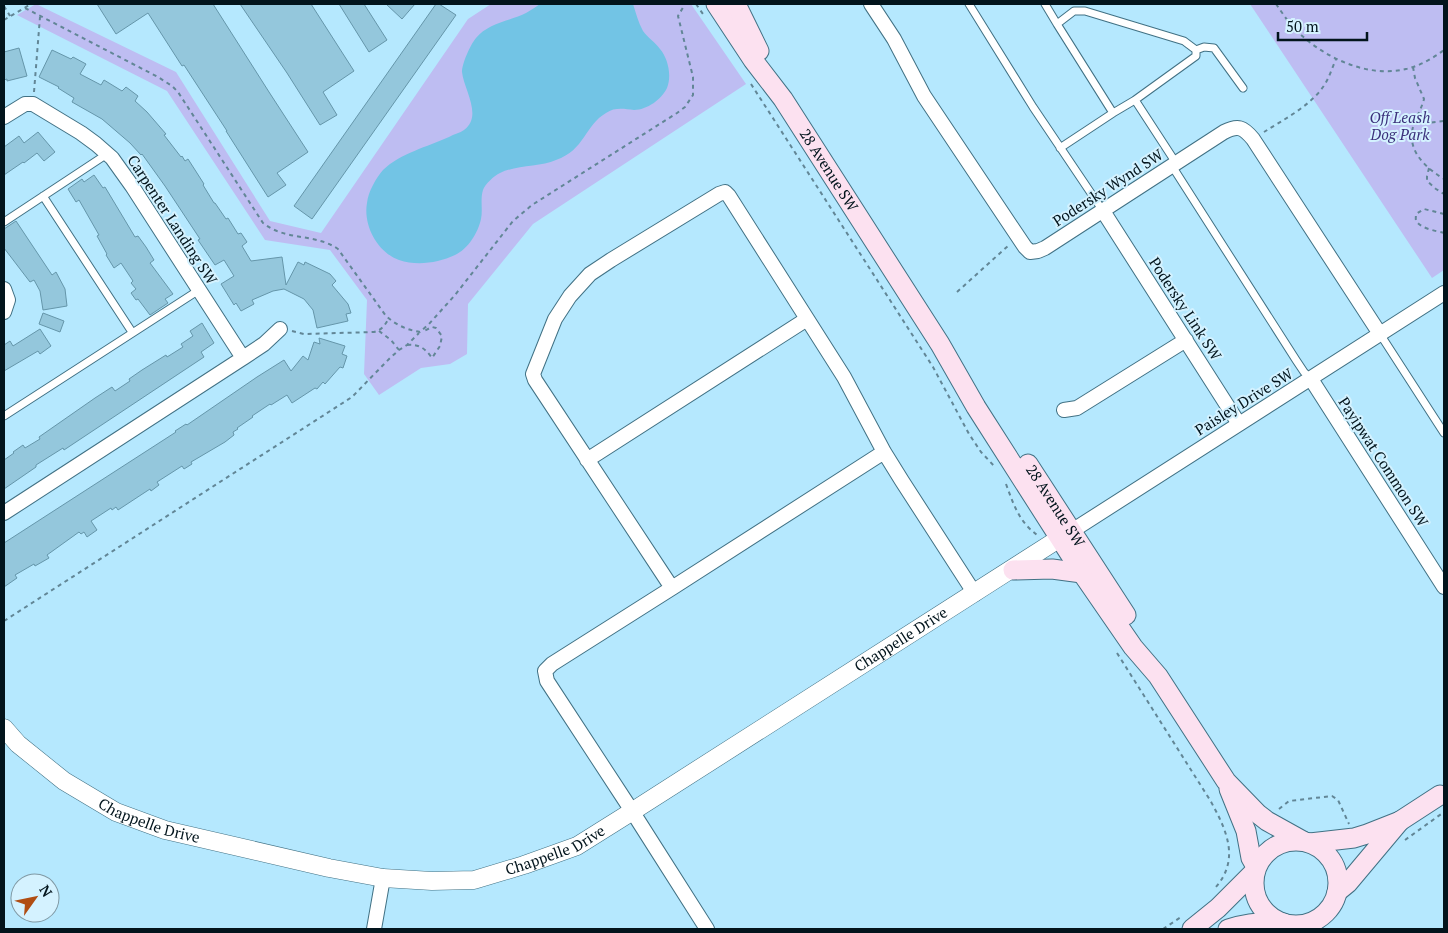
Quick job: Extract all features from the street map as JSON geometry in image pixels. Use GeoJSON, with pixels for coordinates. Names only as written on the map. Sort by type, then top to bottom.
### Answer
{"type":"FeatureCollection","features":[{"type":"Feature","properties":{"kind":"main road","name":"28 Avenue SW"},"geometry":{"type":"LineString","coordinates":[[736,4],[783,99]]}},
{"type":"Feature","properties":{"kind":"main road","name":"28 Avenue SW"},"geometry":{"type":"LineString","coordinates":[[711,12],[753,60],[783,99],[940,344],[976,407],[1135,630],[1158,676],[1226,781],[1267,821],[1306,842]]}},
{"type":"Feature","properties":{"kind":"main road","name":"28 Avenue SW"},"geometry":{"type":"LineString","coordinates":[[1066,535],[1082,573],[1133,647],[1158,676]]}},
{"type":"Feature","properties":{"kind":"main road"},"geometry":{"type":"LineString","coordinates":[[1013,570],[1052,569],[1082,573]]}},
{"type":"Feature","properties":{"kind":"main road","name":"28 Avenue SW"},"geometry":{"type":"LineString","coordinates":[[1226,781],[1246,832],[1255,869]]}},
{"type":"Feature","properties":{"kind":"main road"},"geometry":{"type":"LineString","coordinates":[[1188,922],[1212,913],[1255,869],[1262,857],[1270,849],[1280,844],[1291,841],[1306,842],[1354,838],[1442,804]]}},
{"type":"Feature","properties":{"kind":"main road"},"geometry":{"type":"LineString","coordinates":[[1337,892],[1348,883],[1400,821]]}},
{"type":"Feature","properties":{"kind":"main road"},"geometry":{"type":"LineString","coordinates":[[1228,929],[1243,925],[1275,922],[1294,925],[1306,924],[1317,920],[1326,912],[1333,903],[1337,892],[1337,877],[1333,862],[1319,848],[1306,842]]}},
{"type":"Feature","properties":{"kind":"main road"},"geometry":{"type":"LineString","coordinates":[[1255,869],[1253,884],[1256,897],[1262,908],[1271,918],[1283,924]]}},
{"type":"Feature","properties":{"kind":"street","name":"Podersky Wynd SW"},"geometry":{"type":"LineString","coordinates":[[872,4],[894,39],[924,96],[1030,252],[1045,248],[1232,128],[1239,127],[1247,131],[1253,139],[1380,334]]}},
{"type":"Feature","properties":{"kind":"street"},"geometry":{"type":"LineString","coordinates":[[4,117],[25,104],[33,104]]}},
{"type":"Feature","properties":{"kind":"street","name":"Carpenter Landing SW"},"geometry":{"type":"LineString","coordinates":[[33,104],[81,134],[107,154],[122,171],[243,358]]}},
{"type":"Feature","properties":{"kind":"street"},"geometry":{"type":"LineString","coordinates":[[672,588],[535,380],[533,374],[555,319],[570,296],[590,274],[725,192],[855,395],[884,452],[975,594]]}},
{"type":"Feature","properties":{"kind":"street","name":"Podersky Link SW"},"geometry":{"type":"LineString","coordinates":[[1103,211],[1239,424]]}},
{"type":"Feature","properties":{"kind":"street"},"geometry":{"type":"LineString","coordinates":[[4,289],[8,300],[4,312]]}},
{"type":"Feature","properties":{"kind":"street","name":"Paisley Drive SW"},"geometry":{"type":"LineString","coordinates":[[1066,535],[1444,293]]}},
{"type":"Feature","properties":{"kind":"street"},"geometry":{"type":"LineString","coordinates":[[587,460],[807,319]]}},
{"type":"Feature","properties":{"kind":"street"},"geometry":{"type":"LineString","coordinates":[[4,513],[264,344],[280,329]]}},
{"type":"Feature","properties":{"kind":"street"},"geometry":{"type":"LineString","coordinates":[[1064,410],[1077,408],[1186,340]]}},
{"type":"Feature","properties":{"kind":"street","name":"Payipwat Common SW"},"geometry":{"type":"LineString","coordinates":[[1311,379],[1444,587]]}},
{"type":"Feature","properties":{"kind":"street"},"geometry":{"type":"LineString","coordinates":[[702,927],[632,811],[547,681],[545,671],[552,664],[884,452]]}},
{"type":"Feature","properties":{"kind":"street","name":"Chappelle Drive"},"geometry":{"type":"LineString","coordinates":[[4,728],[18,744],[64,781],[116,812],[165,830],[329,868],[383,878],[432,881],[474,880],[524,865],[576,846],[1066,535]]}},
{"type":"Feature","properties":{"kind":"street"},"geometry":{"type":"LineString","coordinates":[[374,929],[383,878]]}},
{"type":"Feature","properties":{"kind":"lane"},"geometry":{"type":"LineString","coordinates":[[969,4],[1032,107],[1103,211]]}},
{"type":"Feature","properties":{"kind":"lane"},"geometry":{"type":"LineString","coordinates":[[1045,4],[1113,113]]}},
{"type":"Feature","properties":{"kind":"lane"},"geometry":{"type":"LineString","coordinates":[[1057,24],[1074,11],[1085,11],[1184,41],[1196,50]]}},
{"type":"Feature","properties":{"kind":"lane"},"geometry":{"type":"LineString","coordinates":[[1196,50],[1204,47],[1214,48],[1243,88]]}},
{"type":"Feature","properties":{"kind":"lane"},"geometry":{"type":"LineString","coordinates":[[1060,148],[1135,100],[1196,56],[1196,50]]}},
{"type":"Feature","properties":{"kind":"lane"},"geometry":{"type":"LineString","coordinates":[[1135,100],[1296,360],[1311,379]]}},
{"type":"Feature","properties":{"kind":"lane"},"geometry":{"type":"LineString","coordinates":[[4,222],[107,154]]}},
{"type":"Feature","properties":{"kind":"lane"},"geometry":{"type":"LineString","coordinates":[[43,196],[132,332]]}},
{"type":"Feature","properties":{"kind":"lane"},"geometry":{"type":"LineString","coordinates":[[4,416],[198,290]]}},
{"type":"Feature","properties":{"kind":"lane"},"geometry":{"type":"LineString","coordinates":[[1380,334],[1444,433]]}},
{"type":"Feature","properties":{"kind":"path"},"geometry":{"type":"LineString","coordinates":[[4,20],[31,4]]}},
{"type":"Feature","properties":{"kind":"path"},"geometry":{"type":"LineString","coordinates":[[4,621],[352,397],[399,350],[407,345],[440,313],[506,230],[522,213],[677,113],[690,101],[693,95],[693,78],[678,16],[685,4]]}},
{"type":"Feature","properties":{"kind":"path"},"geometry":{"type":"LineString","coordinates":[[696,4],[711,12]]}},
{"type":"Feature","properties":{"kind":"path"},"geometry":{"type":"LineString","coordinates":[[1276,4],[1300,34],[1336,59],[1350,64],[1376,71],[1389,72],[1421,64],[1444,50]]}},
{"type":"Feature","properties":{"kind":"path"},"geometry":{"type":"LineString","coordinates":[[4,6],[10,16]]}},
{"type":"Feature","properties":{"kind":"path"},"geometry":{"type":"LineString","coordinates":[[25,8],[172,86],[178,92],[263,223],[283,234],[332,245],[338,249],[389,318],[405,328],[420,332],[432,327],[436,328],[442,336],[440,346],[432,358],[426,349],[421,346],[407,345]]}},
{"type":"Feature","properties":{"kind":"path"},"geometry":{"type":"LineString","coordinates":[[33,104],[40,17]]}},
{"type":"Feature","properties":{"kind":"path"},"geometry":{"type":"LineString","coordinates":[[1253,139],[1310,102],[1324,86],[1336,59]]}},
{"type":"Feature","properties":{"kind":"path"},"geometry":{"type":"LineString","coordinates":[[1413,67],[1424,99],[1414,123],[1412,133],[1413,149],[1429,168],[1444,179]]}},
{"type":"Feature","properties":{"kind":"path"},"geometry":{"type":"LineString","coordinates":[[750,83],[933,367],[969,434],[981,452],[996,468]]}},
{"type":"Feature","properties":{"kind":"path"},"geometry":{"type":"LineString","coordinates":[[1418,116],[1427,123],[1444,121]]}},
{"type":"Feature","properties":{"kind":"path"},"geometry":{"type":"LineString","coordinates":[[1429,168],[1427,181],[1444,194]]}},
{"type":"Feature","properties":{"kind":"path"},"geometry":{"type":"LineString","coordinates":[[1444,214],[1424,210],[1416,214],[1415,218],[1424,227],[1444,233]]}},
{"type":"Feature","properties":{"kind":"path"},"geometry":{"type":"LineString","coordinates":[[957,292],[1018,237]]}},
{"type":"Feature","properties":{"kind":"path"},"geometry":{"type":"LineString","coordinates":[[280,329],[304,334],[374,332],[379,331],[389,318]]}},
{"type":"Feature","properties":{"kind":"path"},"geometry":{"type":"LineString","coordinates":[[379,331],[391,340],[399,350]]}},
{"type":"Feature","properties":{"kind":"path"},"geometry":{"type":"LineString","coordinates":[[1004,479],[1016,511],[1030,530],[1036,533]]}},
{"type":"Feature","properties":{"kind":"path"},"geometry":{"type":"LineString","coordinates":[[1115,649],[1210,800],[1227,837],[1230,858],[1228,868],[1212,891]]}},
{"type":"Feature","properties":{"kind":"path"},"geometry":{"type":"LineString","coordinates":[[1279,809],[1289,801],[1332,796],[1338,800],[1349,824]]}},
{"type":"Feature","properties":{"kind":"path"},"geometry":{"type":"LineString","coordinates":[[1401,844],[1442,804]]}},
{"type":"Feature","properties":{"kind":"path"},"geometry":{"type":"LineString","coordinates":[[1162,929],[1188,922]]}},
{"type":"Feature","properties":{"kind":"green space"},"geometry":{"type":"Polygon","coordinates":[[[36,4],[176,72],[270,221],[321,233],[468,19],[491,4],[691,4],[746,84],[533,224],[468,304],[467,354],[450,364],[421,368],[379,395],[364,374],[367,300],[330,250],[265,240],[167,91],[17,15],[36,4]]]}},
{"type":"Feature","properties":{"kind":"green space","name":"Off Leash Dog Park"},"geometry":{"type":"Polygon","coordinates":[[[1250,4],[1444,4],[1444,270],[1432,278],[1250,4]]]}},
{"type":"Feature","properties":{"kind":"shaded area"},"geometry":{"type":"Polygon","coordinates":[[[540,4],[633,4],[643,31],[660,49],[667,62],[669,78],[665,92],[654,103],[639,110],[616,109],[609,111],[593,124],[579,144],[566,156],[543,164],[506,170],[495,176],[483,190],[482,216],[478,230],[468,245],[455,255],[427,263],[406,262],[391,256],[384,251],[373,237],[367,220],[368,199],[375,181],[383,170],[398,159],[464,130],[472,118],[472,110],[462,69],[471,45],[487,29],[520,16],[540,4]]]}},
{"type":"Feature","properties":{"kind":"building"},"geometry":{"type":"Polygon","coordinates":[[[97,4],[213,4],[308,152],[277,173],[286,185],[268,197],[184,65],[182,66],[148,13],[116,34],[97,4]]]}},
{"type":"Feature","properties":{"kind":"building"},"geometry":{"type":"Polygon","coordinates":[[[240,4],[311,4],[354,71],[323,92],[337,115],[320,125],[240,4]]]}},
{"type":"Feature","properties":{"kind":"building"},"geometry":{"type":"Polygon","coordinates":[[[339,4],[364,4],[387,40],[369,52],[339,4]]]}},
{"type":"Feature","properties":{"kind":"building"},"geometry":{"type":"Polygon","coordinates":[[[386,4],[415,4],[402,19],[386,4]]]}},
{"type":"Feature","properties":{"kind":"building"},"geometry":{"type":"Polygon","coordinates":[[[436,4],[456,15],[312,219],[294,206],[436,4]]]}},
{"type":"Feature","properties":{"kind":"building"},"geometry":{"type":"Polygon","coordinates":[[[19,48],[27,76],[4,80],[4,52],[19,48]]]}},
{"type":"Feature","properties":{"kind":"building"},"geometry":{"type":"Polygon","coordinates":[[[52,50],[71,59],[73,57],[86,64],[80,74],[101,85],[104,80],[122,91],[126,87],[138,96],[135,101],[166,134],[164,135],[181,157],[185,161],[188,159],[214,203],[226,219],[228,218],[238,234],[241,233],[247,242],[242,246],[251,261],[282,257],[286,285],[298,262],[304,265],[305,262],[330,274],[336,281],[332,285],[348,304],[351,313],[346,314],[348,321],[317,328],[313,310],[304,299],[284,289],[273,291],[252,300],[254,304],[241,311],[236,303],[234,305],[221,284],[234,276],[224,260],[215,265],[198,240],[200,239],[142,154],[102,119],[72,102],[74,98],[59,87],[39,77],[52,50]]]}},
{"type":"Feature","properties":{"kind":"building"},"geometry":{"type":"Polygon","coordinates":[[[38,132],[55,152],[44,161],[37,153],[4,175],[4,147],[19,136],[24,143],[38,132]]]}},
{"type":"Feature","properties":{"kind":"building"},"geometry":{"type":"Polygon","coordinates":[[[94,175],[103,188],[105,187],[135,237],[138,236],[146,247],[154,260],[150,263],[173,294],[165,299],[168,303],[150,315],[131,293],[136,289],[121,263],[114,268],[97,236],[99,235],[79,200],[76,202],[68,189],[82,179],[84,182],[94,175]]]}},
{"type":"Feature","properties":{"kind":"building"},"geometry":{"type":"Polygon","coordinates":[[[16,221],[52,275],[56,272],[65,289],[67,306],[43,310],[40,291],[34,280],[30,282],[4,248],[4,229],[16,221]]]}},
{"type":"Feature","properties":{"kind":"building"},"geometry":{"type":"Polygon","coordinates":[[[43,313],[64,321],[60,332],[39,324],[43,313]]]}},
{"type":"Feature","properties":{"kind":"building"},"geometry":{"type":"Polygon","coordinates":[[[202,323],[214,343],[201,352],[204,357],[64,450],[63,448],[36,465],[36,467],[4,489],[4,460],[13,452],[23,445],[25,448],[40,439],[39,437],[112,387],[115,391],[142,370],[183,347],[181,344],[193,336],[190,331],[202,323]]]}},
{"type":"Feature","properties":{"kind":"building"},"geometry":{"type":"Polygon","coordinates":[[[40,329],[51,346],[40,354],[38,351],[4,371],[4,345],[10,341],[13,346],[40,329]]]}},
{"type":"Feature","properties":{"kind":"building"},"geometry":{"type":"Polygon","coordinates":[[[319,338],[345,346],[342,354],[347,356],[343,368],[340,367],[325,384],[323,382],[317,389],[315,388],[292,403],[287,395],[270,404],[237,428],[233,432],[234,435],[225,442],[191,462],[192,464],[184,469],[182,466],[157,482],[159,485],[151,491],[150,489],[118,510],[116,507],[112,510],[111,508],[91,521],[97,530],[87,537],[84,532],[81,534],[79,532],[47,555],[49,558],[15,575],[17,578],[4,587],[4,543],[284,360],[291,371],[303,356],[308,360],[314,342],[320,344],[319,338]]]}}]}
